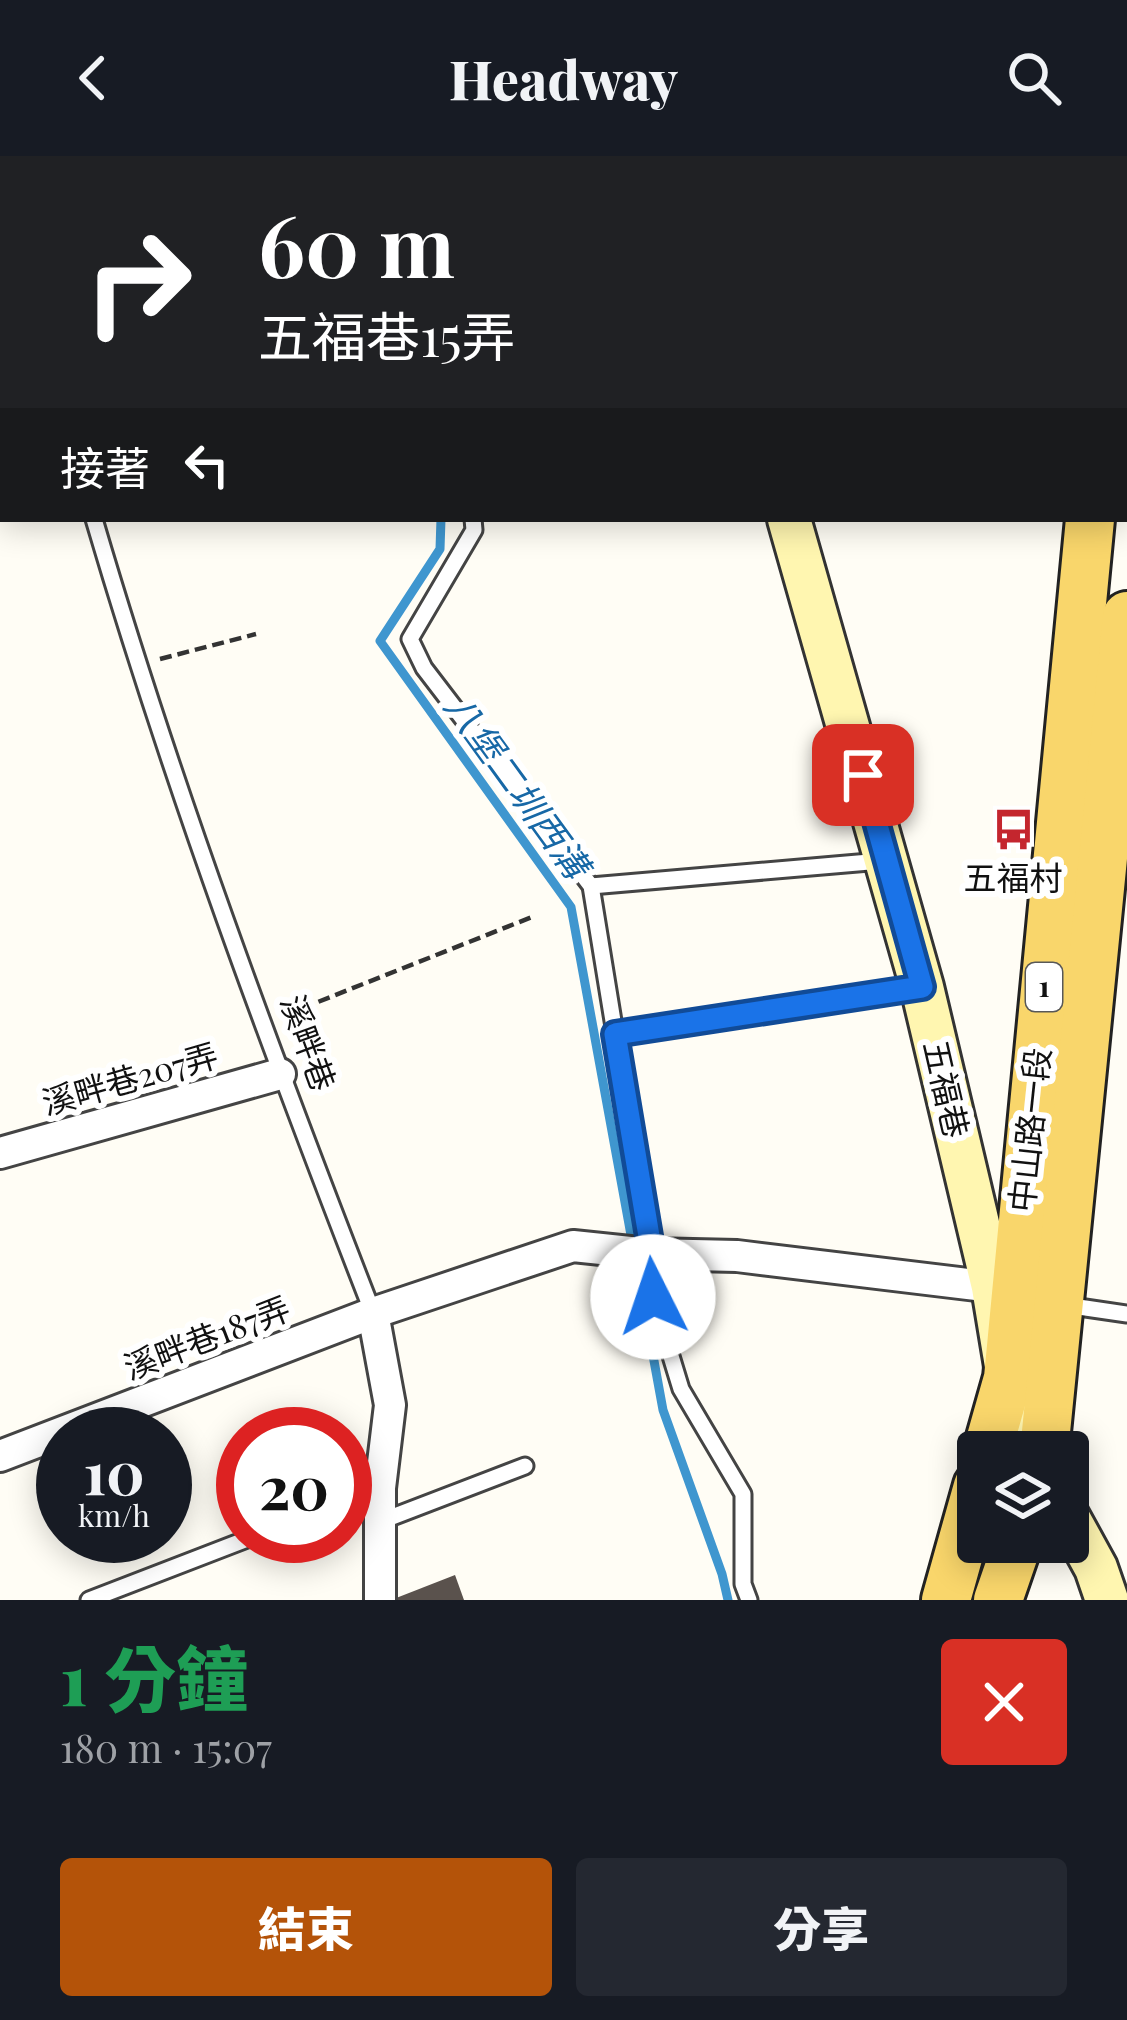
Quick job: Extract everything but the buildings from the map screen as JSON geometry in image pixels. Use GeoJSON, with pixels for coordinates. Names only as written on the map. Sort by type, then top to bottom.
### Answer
{"type":"FeatureCollection","features":[{"type":"Feature","properties":{"kind":"main road","name":"中山路一段"},"geometry":{"type":"LineString","coordinates":[[993,1431],[1008,1378],[1090,522]]}},
{"type":"Feature","properties":{"kind":"main road","name":"中山路一段"},"geometry":{"type":"LineString","coordinates":[[1043,1431],[1118,797],[1127,616]]}},
{"type":"Feature","properties":{"kind":"main road"},"geometry":{"type":"LineString","coordinates":[[946,1600],[957,1561]]}},
{"type":"Feature","properties":{"kind":"main road"},"geometry":{"type":"LineString","coordinates":[[998,1600],[1011,1563]]}},
{"type":"Feature","properties":{"kind":"street","name":"五福巷"},"geometry":{"type":"LineString","coordinates":[[790,522],[922,987],[993,1287],[1008,1378],[1031,1431]]}},
{"type":"Feature","properties":{"kind":"street","name":"溪畔巷207弄"},"geometry":{"type":"LineString","coordinates":[[0,1153],[280,1074]]}},
{"type":"Feature","properties":{"kind":"street","name":"溪畔巷187弄"},"geometry":{"type":"LineString","coordinates":[[0,1456],[373,1313],[573,1246],[737,1256],[993,1287]]}},
{"type":"Feature","properties":{"kind":"street","name":"溪畔巷"},"geometry":{"type":"LineString","coordinates":[[373,1313],[390,1406],[380,1488],[380,1600]]}},
{"type":"Feature","properties":{"kind":"street"},"geometry":{"type":"LineString","coordinates":[[1089,1555],[1107,1600]]}},
{"type":"Feature","properties":{"kind":"lane","name":"溪畔巷"},"geometry":{"type":"LineString","coordinates":[[95,522],[137,665],[262,1023],[373,1313]]}},
{"type":"Feature","properties":{"kind":"lane"},"geometry":{"type":"LineString","coordinates":[[473,522],[474,530],[410,639],[424,668],[591,886],[615,1034],[640,1253],[681,1389],[742,1494],[743,1584],[749,1600]]}},
{"type":"Feature","properties":{"kind":"lane"},"geometry":{"type":"LineString","coordinates":[[591,886],[888,860]]}},
{"type":"Feature","properties":{"kind":"lane"},"geometry":{"type":"LineString","coordinates":[[615,1034],[922,987]]}},
{"type":"Feature","properties":{"kind":"lane"},"geometry":{"type":"LineString","coordinates":[[1060,1304],[1127,1314]]}},
{"type":"Feature","properties":{"kind":"lane"},"geometry":{"type":"LineString","coordinates":[[379,1522],[525,1466]]}},
{"type":"Feature","properties":{"kind":"lane"},"geometry":{"type":"LineString","coordinates":[[372,1491],[380,1488]]}},
{"type":"Feature","properties":{"kind":"lane"},"geometry":{"type":"LineString","coordinates":[[89,1600],[216,1551]]}},
{"type":"Feature","properties":{"kind":"path"},"geometry":{"type":"LineString","coordinates":[[137,665],[256,634]]}},
{"type":"Feature","properties":{"kind":"path"},"geometry":{"type":"LineString","coordinates":[[262,1023],[532,917]]}},
{"type":"Feature","properties":{"kind":"waterway","name":"八堡二圳西溝"},"geometry":{"type":"LineString","coordinates":[[441,522],[440,549],[380,641],[571,907],[663,1410],[728,1600]]}},
{"type":"Feature","properties":{"kind":"place","name":"五福村"},"geometry":{"type":"Point","coordinates":[1013,830]}},
{"type":"Feature","properties":{"kind":"route"},"geometry":{"type":"LineString","coordinates":[[653,1297],[652,1254],[615,1034],[922,987],[863,775]]}}]}
